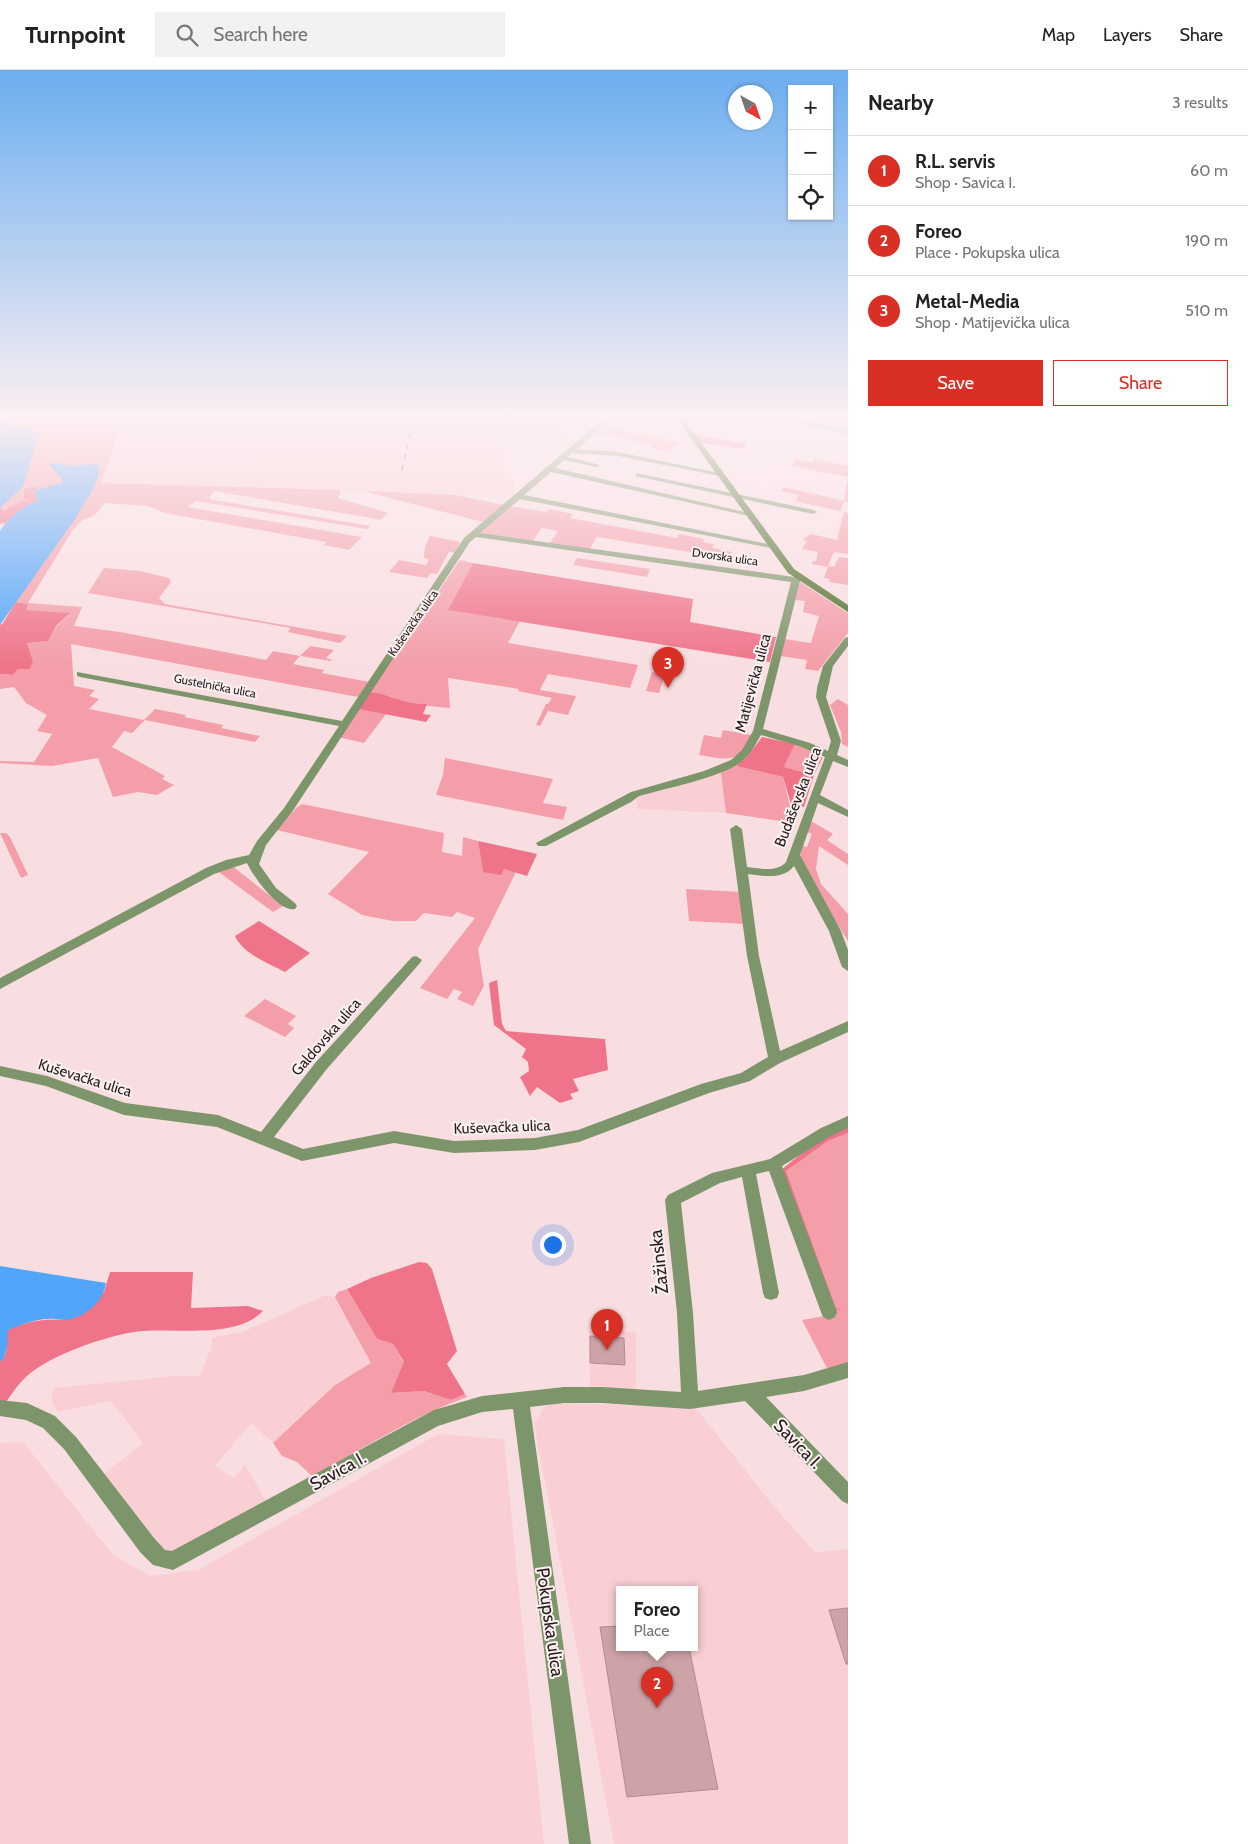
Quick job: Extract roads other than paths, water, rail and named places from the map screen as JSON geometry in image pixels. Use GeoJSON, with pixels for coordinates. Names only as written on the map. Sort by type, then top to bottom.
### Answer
{"type":"FeatureCollection","features":[{"type":"Feature","properties":{"kind":"street","name":"Kuševačka ulica"},"geometry":{"type":"LineString","coordinates":[[253,858],[439,585],[462,548],[474,534],[510,502]]}},
{"type":"Feature","properties":{"kind":"street"},"geometry":{"type":"LineString","coordinates":[[546,502],[773,547]]}},
{"type":"Feature","properties":{"kind":"street"},"geometry":{"type":"LineString","coordinates":[[694,502],[750,514]]}},
{"type":"Feature","properties":{"kind":"street"},"geometry":{"type":"LineString","coordinates":[[741,502],[798,579],[848,609]]}},
{"type":"Feature","properties":{"kind":"street"},"geometry":{"type":"LineString","coordinates":[[764,502],[813,512]]}},
{"type":"Feature","properties":{"kind":"street","name":"Dvorska ulica"},"geometry":{"type":"LineString","coordinates":[[474,534],[798,579]]}},
{"type":"Feature","properties":{"kind":"street","name":"Matijevička ulica"},"geometry":{"type":"LineString","coordinates":[[542,843],[627,800],[634,794],[688,779],[734,762],[746,752],[758,731],[798,579]]}},
{"type":"Feature","properties":{"kind":"street","name":"Budaševska ulica"},"geometry":{"type":"LineString","coordinates":[[743,870],[784,872],[794,855],[836,741],[821,697],[822,688],[828,666],[848,640]]}},
{"type":"Feature","properties":{"kind":"street","name":"Gustelnička ulica"},"geometry":{"type":"LineString","coordinates":[[80,674],[345,724]]}},
{"type":"Feature","properties":{"kind":"street"},"geometry":{"type":"LineString","coordinates":[[758,731],[796,741],[848,764]]}},
{"type":"Feature","properties":{"kind":"street"},"geometry":{"type":"LineString","coordinates":[[814,797],[848,814]]}},
{"type":"Feature","properties":{"kind":"street"},"geometry":{"type":"LineString","coordinates":[[736,830],[743,870],[753,956],[775,1059]]}},
{"type":"Feature","properties":{"kind":"street"},"geometry":{"type":"LineString","coordinates":[[794,855],[835,931],[848,966]]}},
{"type":"Feature","properties":{"kind":"street"},"geometry":{"type":"LineString","coordinates":[[0,984],[210,871],[230,863],[253,858],[256,870],[266,884],[291,906]]}},
{"type":"Feature","properties":{"kind":"street","name":"Galdovska ulica"},"geometry":{"type":"LineString","coordinates":[[264,1138],[322,1066],[416,960]]}},
{"type":"Feature","properties":{"kind":"street","name":"Kuševačka ulica"},"geometry":{"type":"LineString","coordinates":[[0,1071],[47,1081],[124,1109],[218,1121],[264,1138],[302,1155],[394,1137],[454,1146],[535,1144],[579,1136],[706,1088],[745,1077],[775,1059],[848,1026]]}},
{"type":"Feature","properties":{"kind":"street","name":"Žažinska"},"geometry":{"type":"LineString","coordinates":[[690,1401],[685,1313],[673,1200],[717,1177],[774,1164],[826,1132],[848,1122]]}},
{"type":"Feature","properties":{"kind":"street"},"geometry":{"type":"LineString","coordinates":[[774,1164],[829,1312]]}},
{"type":"Feature","properties":{"kind":"street"},"geometry":{"type":"LineString","coordinates":[[748,1170],[772,1293]]}},
{"type":"Feature","properties":{"kind":"street","name":"Savica I."},"geometry":{"type":"LineString","coordinates":[[0,1408],[27,1412],[49,1422],[70,1443],[147,1545],[160,1558],[173,1561],[434,1419],[482,1404],[520,1399],[602,1395],[690,1401],[804,1382],[848,1370]]}},
{"type":"Feature","properties":{"kind":"street","name":"Savica I."},"geometry":{"type":"LineString","coordinates":[[749,1392],[848,1495]]}},
{"type":"Feature","properties":{"kind":"street","name":"Pokupska ulica"},"geometry":{"type":"LineString","coordinates":[[520,1399],[580,1844]]}},
{"type":"Feature","properties":{"kind":"water"},"geometry":{"type":"Polygon","coordinates":[[[0,502],[7,502],[0,508],[0,502]]]}},
{"type":"Feature","properties":{"kind":"water"},"geometry":{"type":"Polygon","coordinates":[[[85,502],[0,625],[0,531],[17,513],[33,503],[85,502]]]}},
{"type":"Feature","properties":{"kind":"water"},"geometry":{"type":"Polygon","coordinates":[[[0,1266],[106,1283],[97,1303],[86,1313],[72,1319],[38,1320],[8,1330],[7,1348],[3,1360],[0,1361],[0,1266]]]}},
{"type":"Feature","properties":{"kind":"place","name":"Metal-Media"},"geometry":{"type":"Point","coordinates":[668,688]}},
{"type":"Feature","properties":{"kind":"place","name":"R.L. servis"},"geometry":{"type":"Point","coordinates":[607,1350]}},
{"type":"Feature","properties":{"kind":"place","name":"Foreo"},"geometry":{"type":"Point","coordinates":[657,1708]}}]}
